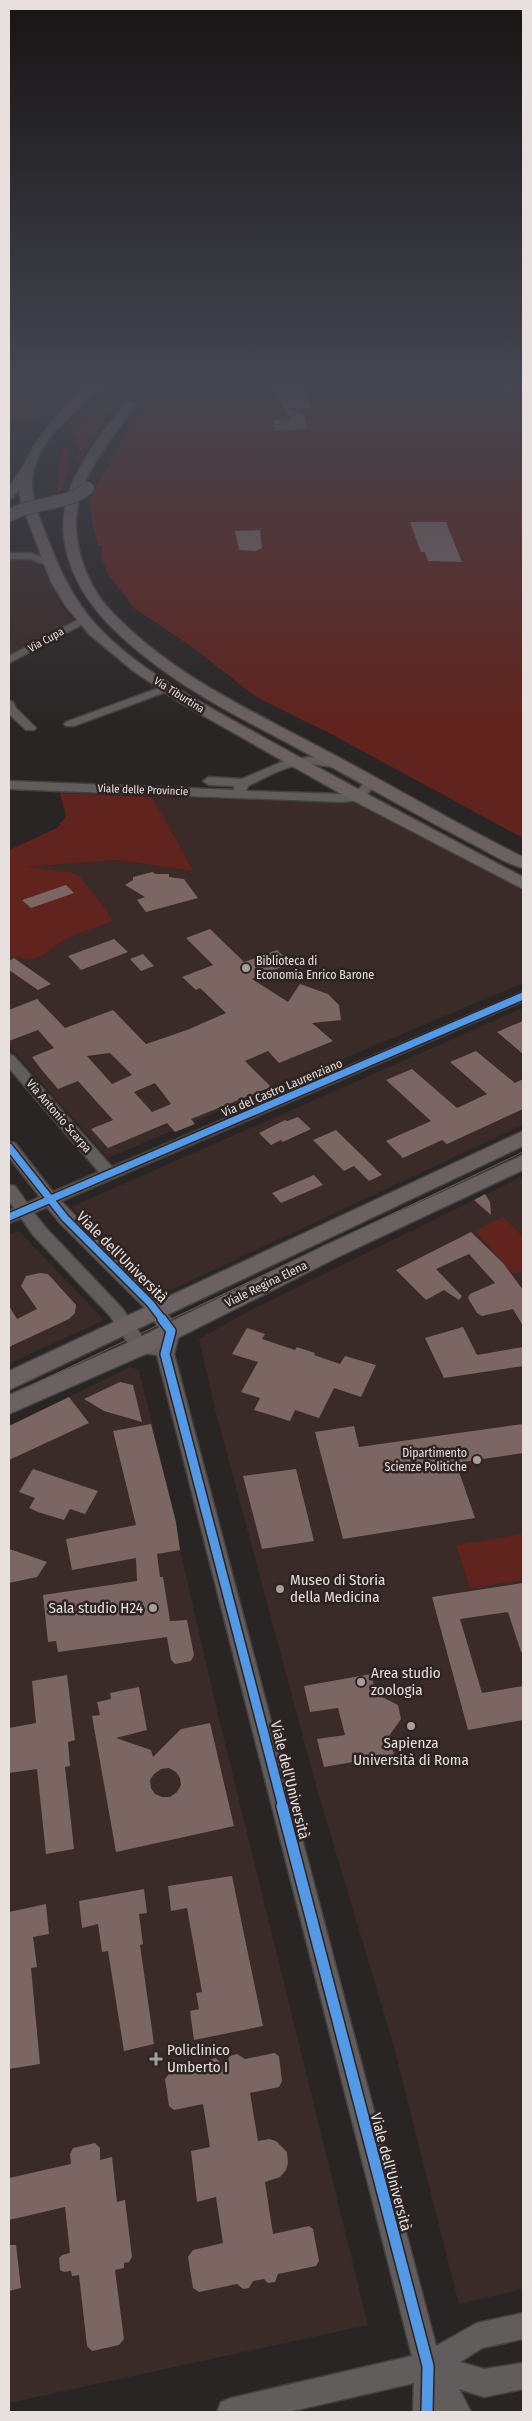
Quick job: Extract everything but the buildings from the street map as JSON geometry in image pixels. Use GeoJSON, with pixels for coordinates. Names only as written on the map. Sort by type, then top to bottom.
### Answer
{"type":"FeatureCollection","features":[{"type":"Feature","properties":{"kind":"main road","name":"Via Tiburtina"},"geometry":{"type":"LineString","coordinates":[[26,500],[61,587],[83,620],[118,652],[167,688],[294,761],[523,884]]}},
{"type":"Feature","properties":{"kind":"main road","name":"Via Tiburtina"},"geometry":{"type":"LineString","coordinates":[[9,516],[26,506],[54,500]]}},
{"type":"Feature","properties":{"kind":"main road","name":"Via Tiburtina"},"geometry":{"type":"LineString","coordinates":[[74,500],[70,518],[73,549],[79,570],[102,609],[145,649],[186,679],[371,783],[523,863]]}},
{"type":"Feature","properties":{"kind":"main road","name":"Viale Regina Elena"},"geometry":{"type":"LineString","coordinates":[[9,1381],[523,1138]]}},
{"type":"Feature","properties":{"kind":"main road","name":"Viale Regina Elena"},"geometry":{"type":"LineString","coordinates":[[9,1405],[159,1344],[332,1251],[523,1162]]}},
{"type":"Feature","properties":{"kind":"street"},"geometry":{"type":"LineString","coordinates":[[9,556],[31,556],[52,564]]}},
{"type":"Feature","properties":{"kind":"street","name":"Via Cupa"},"geometry":{"type":"LineString","coordinates":[[9,660],[83,620]]}},
{"type":"Feature","properties":{"kind":"street"},"geometry":{"type":"LineString","coordinates":[[70,724],[167,688]]}},
{"type":"Feature","properties":{"kind":"street"},"geometry":{"type":"LineString","coordinates":[[9,704],[10,709],[30,728]]}},
{"type":"Feature","properties":{"kind":"street"},"geometry":{"type":"LineString","coordinates":[[244,788],[294,761],[309,759],[336,763]]}},
{"type":"Feature","properties":{"kind":"street","name":"Viale delle Provincie"},"geometry":{"type":"LineString","coordinates":[[9,774],[45,781]]}},
{"type":"Feature","properties":{"kind":"street","name":"Viale delle Provincie"},"geometry":{"type":"LineString","coordinates":[[9,785],[45,781],[244,788],[358,797]]}},
{"type":"Feature","properties":{"kind":"street"},"geometry":{"type":"LineString","coordinates":[[358,797],[371,783]]}},
{"type":"Feature","properties":{"kind":"street","name":"Via del Castro Laurenziano"},"geometry":{"type":"LineString","coordinates":[[16,1214],[523,996]]}},
{"type":"Feature","properties":{"kind":"street","name":"Via Antonio Scarpa"},"geometry":{"type":"LineString","coordinates":[[9,1058],[109,1174]]}},
{"type":"Feature","properties":{"kind":"street","name":"Viale dell'Università"},"geometry":{"type":"LineString","coordinates":[[9,1147],[65,1218],[158,1312],[159,1344],[428,2366],[427,2412]]}},
{"type":"Feature","properties":{"kind":"street","name":"Viale dell'Università"},"geometry":{"type":"LineString","coordinates":[[9,1190],[16,1214],[40,1232],[126,1326],[159,1344]]}},
{"type":"Feature","properties":{"kind":"street"},"geometry":{"type":"LineString","coordinates":[[231,2412],[428,2366],[477,2336],[523,2326]]}},
{"type":"Feature","properties":{"kind":"street"},"geometry":{"type":"LineString","coordinates":[[428,2366],[484,2383],[523,2376]]}},
{"type":"Feature","properties":{"kind":"street","name":"Viale dell'Università"},"geometry":{"type":"LineString","coordinates":[[428,2366],[457,2412]]}},
{"type":"Feature","properties":{"kind":"shaded area"},"geometry":{"type":"Polygon","coordinates":[[[90,500],[523,500],[523,838],[331,734],[256,697],[192,647],[134,608],[108,574],[102,559],[102,546],[98,546],[92,523],[90,500]]]}},
{"type":"Feature","properties":{"kind":"shaded area"},"geometry":{"type":"Polygon","coordinates":[[[9,558],[32,558],[41,563],[60,603],[75,624],[67,625],[9,656],[9,558]]]}},
{"type":"Feature","properties":{"kind":"shaded area"},"geometry":{"type":"Polygon","coordinates":[[[60,793],[152,797],[194,871],[115,860],[28,867],[70,872],[80,877],[105,908],[112,921],[65,939],[40,957],[33,959],[18,956],[9,958],[9,850],[57,828],[66,816],[60,793]]]}},
{"type":"Feature","properties":{"kind":"shaded area"},"geometry":{"type":"Polygon","coordinates":[[[152,797],[355,803],[523,891],[523,983],[108,1158],[9,1046],[9,868],[115,860],[194,871],[152,797]]]}},
{"type":"Feature","properties":{"kind":"shaded area"},"geometry":{"type":"Polygon","coordinates":[[[523,1008],[523,1125],[162,1294],[71,1207],[523,1008]]]}},
{"type":"Feature","properties":{"kind":"shaded area","name":"Sapienza Università di Roma"},"geometry":{"type":"Polygon","coordinates":[[[523,1176],[523,2289],[459,2304],[393,2043],[317,1789],[215,1409],[199,1339],[249,1311],[523,1176]]]}},
{"type":"Feature","properties":{"kind":"shaded area"},"geometry":{"type":"Polygon","coordinates":[[[503,1217],[523,1237],[523,1271],[513,1274],[475,1231],[503,1217]]]}},
{"type":"Feature","properties":{"kind":"shaded area"},"geometry":{"type":"Polygon","coordinates":[[[19,1231],[104,1320],[9,1364],[9,1235],[19,1231]]]}},
{"type":"Feature","properties":{"kind":"shaded area","name":"Policlinico Umberto I"},"geometry":{"type":"Polygon","coordinates":[[[130,1367],[139,1370],[175,1518],[180,1550],[220,1723],[368,2325],[9,2403],[9,1426],[130,1367]]]}},
{"type":"Feature","properties":{"kind":"shaded area"},"geometry":{"type":"Polygon","coordinates":[[[523,1534],[523,1580],[470,1588],[456,1545],[523,1534]]]}},
{"type":"Feature","properties":{"kind":"tram line"},"geometry":{"type":"LineString","coordinates":[[9,1396],[523,1152]]}},
{"type":"Feature","properties":{"kind":"cycle path"},"geometry":{"type":"LineString","coordinates":[[9,1217],[523,996]]}},
{"type":"Feature","properties":{"kind":"cycle path"},"geometry":{"type":"LineString","coordinates":[[9,1147],[65,1218],[150,1303],[171,1331],[165,1354],[428,2366],[427,2412]]}},
{"type":"Feature","properties":{"kind":"place","name":"Biblioteca di Economia Enrico Barone"},"geometry":{"type":"Point","coordinates":[246,968]}},
{"type":"Feature","properties":{"kind":"place","name":"Dipartimento Scienze Politiche"},"geometry":{"type":"Point","coordinates":[477,1460]}},
{"type":"Feature","properties":{"kind":"place","name":"Museo di Storia della Medicina"},"geometry":{"type":"Point","coordinates":[280,1589]}},
{"type":"Feature","properties":{"kind":"place","name":"Sala studio H24"},"geometry":{"type":"Point","coordinates":[153,1608]}},
{"type":"Feature","properties":{"kind":"place","name":"Area studio zoologia"},"geometry":{"type":"Point","coordinates":[361,1682]}},
{"type":"Feature","properties":{"kind":"place","name":"Sapienza Università di Roma"},"geometry":{"type":"Point","coordinates":[411,1726]}},
{"type":"Feature","properties":{"kind":"place","name":"Policlinico Umberto I"},"geometry":{"type":"Point","coordinates":[156,2059]}}]}
